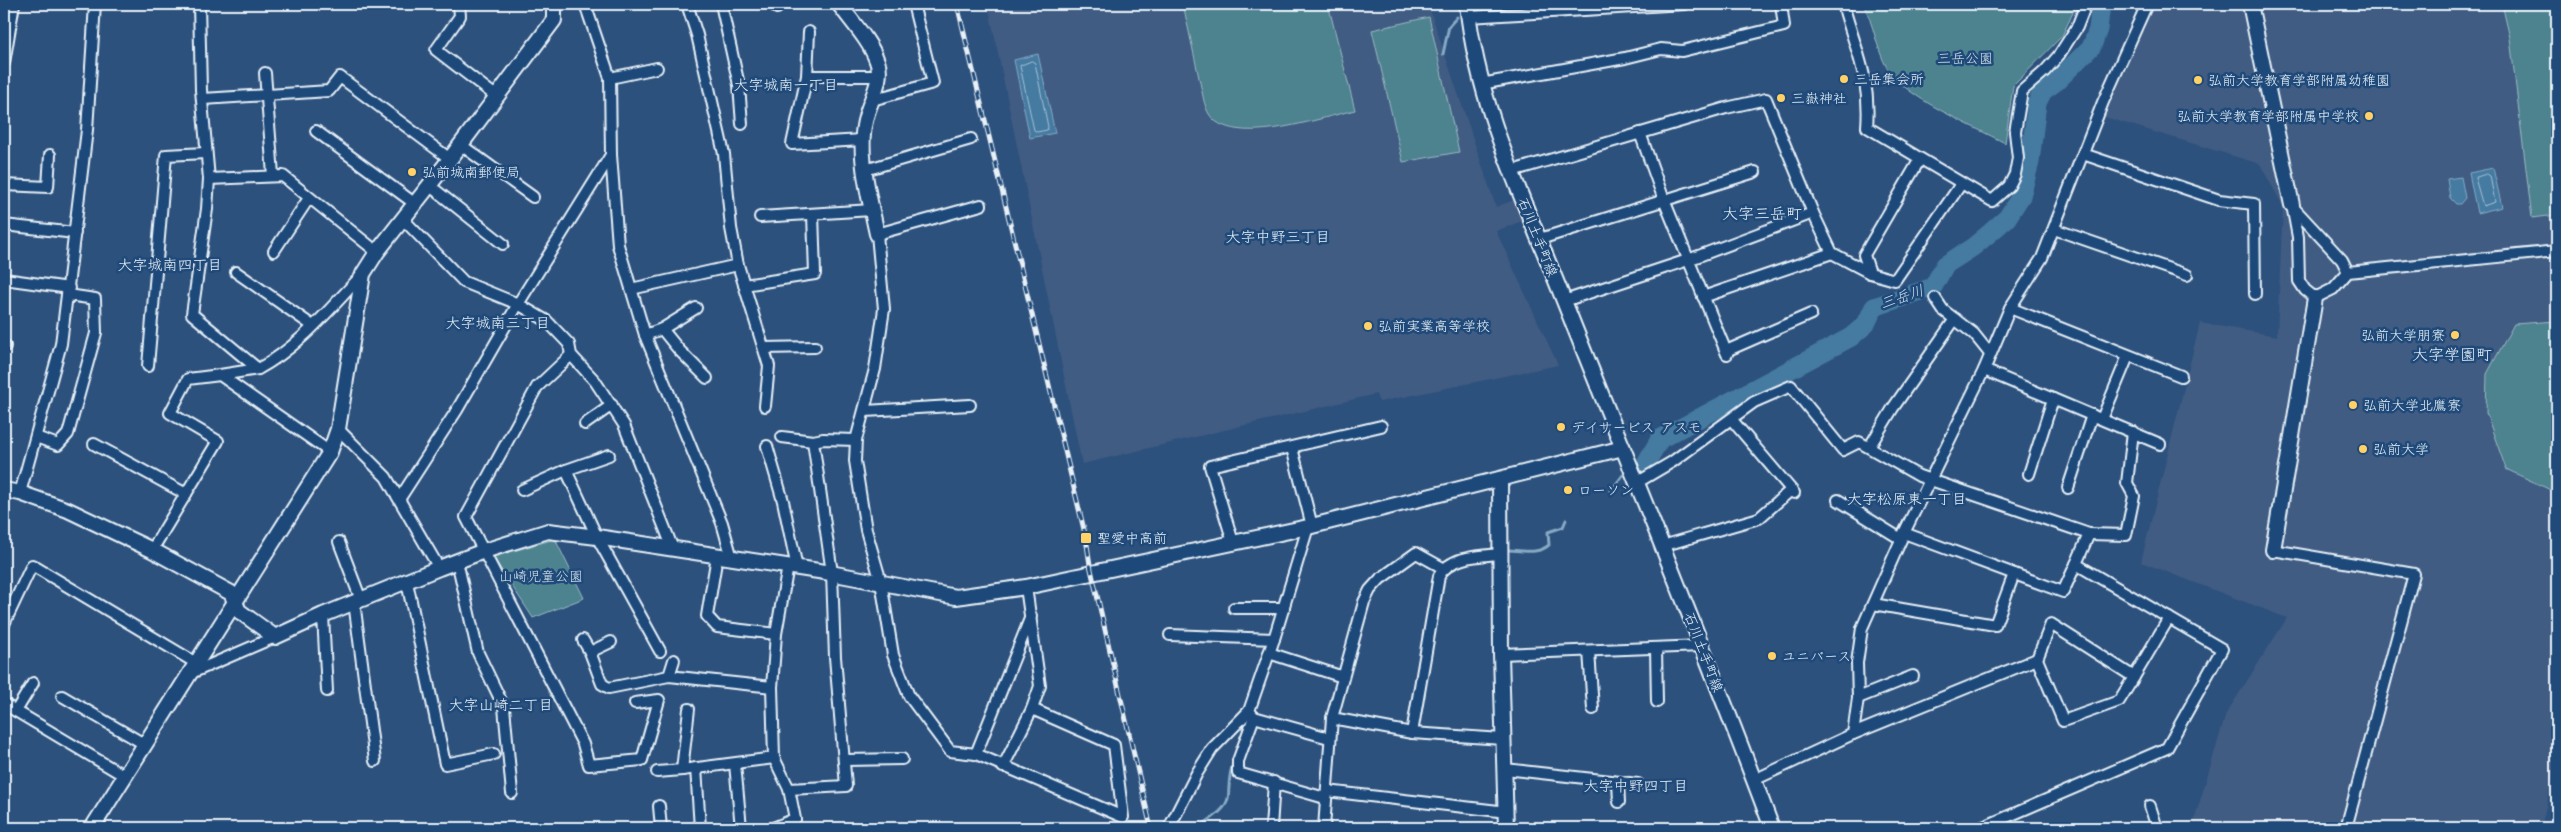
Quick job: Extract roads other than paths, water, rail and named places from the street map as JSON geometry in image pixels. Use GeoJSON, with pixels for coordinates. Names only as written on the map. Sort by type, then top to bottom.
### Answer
{"type":"FeatureCollection","features":[{"type":"Feature","properties":{"kind":"street"},"geometry":{"type":"LineString","coordinates":[[4,63],[14,4]]}},
{"type":"Feature","properties":{"kind":"street"},"geometry":{"type":"LineString","coordinates":[[20,493],[62,344],[87,130],[95,4]]}},
{"type":"Feature","properties":{"kind":"street"},"geometry":{"type":"LineString","coordinates":[[199,4],[206,153],[209,179],[207,209],[192,314],[258,369]]}},
{"type":"Feature","properties":{"kind":"street"},"geometry":{"type":"LineString","coordinates":[[459,4],[460,16],[436,50],[497,97]]}},
{"type":"Feature","properties":{"kind":"street"},"geometry":{"type":"LineString","coordinates":[[152,550],[218,440],[170,413],[188,379],[258,369],[276,359],[313,326],[363,274],[377,252],[497,97],[554,20],[554,4]]}},
{"type":"Feature","properties":{"kind":"street"},"geometry":{"type":"LineString","coordinates":[[585,4],[610,78],[611,155],[618,245],[645,335],[722,523],[732,558]]}},
{"type":"Feature","properties":{"kind":"street"},"geometry":{"type":"LineString","coordinates":[[687,4],[697,35],[724,154],[731,228],[738,265],[769,366],[765,406]]}},
{"type":"Feature","properties":{"kind":"street"},"geometry":{"type":"LineString","coordinates":[[722,4],[739,85],[742,124]]}},
{"type":"Feature","properties":{"kind":"street"},"geometry":{"type":"LineString","coordinates":[[839,4],[870,47],[878,63],[878,76],[865,118],[863,140],[865,170],[877,234],[884,309],[879,351],[856,440],[856,462],[866,530],[881,582],[893,655],[910,696],[950,751],[976,754],[1123,817],[1114,745],[1032,709]]}},
{"type":"Feature","properties":{"kind":"street"},"geometry":{"type":"LineString","coordinates":[[872,100],[933,83],[913,4]]}},
{"type":"Feature","properties":{"kind":"street"},"geometry":{"type":"LineString","coordinates":[[1467,11],[1684,4]]}},
{"type":"Feature","properties":{"kind":"street"},"geometry":{"type":"LineString","coordinates":[[1481,84],[1625,58],[1661,49],[1682,51],[1784,26],[1781,4]]}},
{"type":"Feature","properties":{"kind":"street"},"geometry":{"type":"LineString","coordinates":[[1843,4],[1867,82],[1869,102],[1867,127],[1992,201],[2009,186],[2018,158],[2015,132],[2022,91],[2046,71],[2058,55],[2078,27],[2086,4]]}},
{"type":"Feature","properties":{"kind":"street"},"geometry":{"type":"LineString","coordinates":[[1853,734],[1858,698],[1857,664],[1862,628],[1930,478],[1984,370],[2010,308],[2042,258],[2082,154],[2147,4]]}},
{"type":"Feature","properties":{"kind":"street"},"geometry":{"type":"LineString","coordinates":[[2250,4],[2298,237],[2299,281],[2305,290],[2315,298]]}},
{"type":"Feature","properties":{"kind":"street","name":"石川土手町線"},"geometry":{"type":"LineString","coordinates":[[1467,11],[1471,44],[1481,84],[1512,172],[1635,474],[1772,828]]}},
{"type":"Feature","properties":{"kind":"street"},"geometry":{"type":"LineString","coordinates":[[808,32],[807,76],[792,144],[863,140]]}},
{"type":"Feature","properties":{"kind":"street"},"geometry":{"type":"LineString","coordinates":[[610,78],[657,68]]}},
{"type":"Feature","properties":{"kind":"street"},"geometry":{"type":"LineString","coordinates":[[265,73],[273,175]]}},
{"type":"Feature","properties":{"kind":"street"},"geometry":{"type":"LineString","coordinates":[[807,76],[878,76]]}},
{"type":"Feature","properties":{"kind":"street"},"geometry":{"type":"LineString","coordinates":[[203,99],[329,91],[340,77],[450,159]]}},
{"type":"Feature","properties":{"kind":"street"},"geometry":{"type":"LineString","coordinates":[[1512,172],[1726,108],[1766,99],[1813,213],[1832,253],[1870,273],[1895,280],[1961,184]]}},
{"type":"Feature","properties":{"kind":"street"},"geometry":{"type":"LineString","coordinates":[[316,131],[414,204]]}},
{"type":"Feature","properties":{"kind":"street"},"geometry":{"type":"LineString","coordinates":[[1640,133],[1664,200],[1726,352],[1811,314]]}},
{"type":"Feature","properties":{"kind":"street"},"geometry":{"type":"LineString","coordinates":[[865,170],[971,139]]}},
{"type":"Feature","properties":{"kind":"street"},"geometry":{"type":"LineString","coordinates":[[461,145],[534,197]]}},
{"type":"Feature","properties":{"kind":"street"},"geometry":{"type":"LineString","coordinates":[[148,366],[166,155],[206,153]]}},
{"type":"Feature","properties":{"kind":"street"},"geometry":{"type":"LineString","coordinates":[[2082,154],[2219,200],[2254,204],[2255,294]]}},
{"type":"Feature","properties":{"kind":"street"},"geometry":{"type":"LineString","coordinates":[[400,498],[457,410],[518,304],[611,155]]}},
{"type":"Feature","properties":{"kind":"street"},"geometry":{"type":"LineString","coordinates":[[4,185],[48,187],[50,156]]}},
{"type":"Feature","properties":{"kind":"street"},"geometry":{"type":"LineString","coordinates":[[1870,273],[1864,255],[1920,159]]}},
{"type":"Feature","properties":{"kind":"street"},"geometry":{"type":"LineString","coordinates":[[1540,239],[1755,172]]}},
{"type":"Feature","properties":{"kind":"street"},"geometry":{"type":"LineString","coordinates":[[209,179],[283,176],[377,252]]}},
{"type":"Feature","properties":{"kind":"street"},"geometry":{"type":"LineString","coordinates":[[429,185],[503,244]]}},
{"type":"Feature","properties":{"kind":"street"},"geometry":{"type":"LineString","coordinates":[[274,251],[309,198]]}},
{"type":"Feature","properties":{"kind":"street"},"geometry":{"type":"LineString","coordinates":[[877,234],[981,205]]}},
{"type":"Feature","properties":{"kind":"street"},"geometry":{"type":"LineString","coordinates":[[2292,206],[2342,260],[2348,272]]}},
{"type":"Feature","properties":{"kind":"street"},"geometry":{"type":"LineString","coordinates":[[760,217],[872,210]]}},
{"type":"Feature","properties":{"kind":"street"},"geometry":{"type":"LineString","coordinates":[[1564,301],[1688,260],[1813,213]]}},
{"type":"Feature","properties":{"kind":"street"},"geometry":{"type":"LineString","coordinates":[[744,285],[815,274],[813,214]]}},
{"type":"Feature","properties":{"kind":"street"},"geometry":{"type":"LineString","coordinates":[[403,219],[464,282],[518,304],[546,321],[569,344],[572,355],[595,381],[624,425],[673,549]]}},
{"type":"Feature","properties":{"kind":"street"},"geometry":{"type":"LineString","coordinates":[[4,225],[75,233]]}},
{"type":"Feature","properties":{"kind":"street"},"geometry":{"type":"LineString","coordinates":[[2054,229],[2187,275]]}},
{"type":"Feature","properties":{"kind":"street"},"geometry":{"type":"LineString","coordinates":[[2315,298],[2333,289],[2348,272],[2557,251]]}},
{"type":"Feature","properties":{"kind":"street"},"geometry":{"type":"LineString","coordinates":[[1703,297],[1832,253]]}},
{"type":"Feature","properties":{"kind":"street"},"geometry":{"type":"LineString","coordinates":[[630,289],[738,265]]}},
{"type":"Feature","properties":{"kind":"street"},"geometry":{"type":"LineString","coordinates":[[236,272],[313,326]]}},
{"type":"Feature","properties":{"kind":"street"},"geometry":{"type":"LineString","coordinates":[[92,828],[123,775],[330,452],[338,429],[363,274]]}},
{"type":"Feature","properties":{"kind":"street"},"geometry":{"type":"LineString","coordinates":[[4,279],[95,299],[96,333],[68,434],[58,445],[36,437]]}},
{"type":"Feature","properties":{"kind":"street"},"geometry":{"type":"LineString","coordinates":[[1935,298],[1943,310],[1974,334],[1990,354]]}},
{"type":"Feature","properties":{"kind":"street"},"geometry":{"type":"LineString","coordinates":[[2315,298],[2273,550],[2414,574],[2346,828]]}},
{"type":"Feature","properties":{"kind":"street"},"geometry":{"type":"LineString","coordinates":[[645,335],[662,329],[696,308]]}},
{"type":"Feature","properties":{"kind":"street"},"geometry":{"type":"LineString","coordinates":[[2010,308],[2181,376]]}},
{"type":"Feature","properties":{"kind":"street"},"geometry":{"type":"LineString","coordinates":[[1870,446],[1893,408],[1955,319]]}},
{"type":"Feature","properties":{"kind":"street"},"geometry":{"type":"LineString","coordinates":[[662,329],[679,350],[707,378]]}},
{"type":"Feature","properties":{"kind":"street"},"geometry":{"type":"LineString","coordinates":[[764,348],[815,347]]}},
{"type":"Feature","properties":{"kind":"street"},"geometry":{"type":"LineString","coordinates":[[572,355],[537,387],[469,508],[466,517],[583,744],[589,765],[642,760],[659,700],[635,703]]}},
{"type":"Feature","properties":{"kind":"street"},"geometry":{"type":"LineString","coordinates":[[2102,419],[2128,356]]}},
{"type":"Feature","properties":{"kind":"street"},"geometry":{"type":"LineString","coordinates":[[1984,370],[2160,444]]}},
{"type":"Feature","properties":{"kind":"street"},"geometry":{"type":"LineString","coordinates":[[220,375],[330,452]]}},
{"type":"Feature","properties":{"kind":"street"},"geometry":{"type":"LineString","coordinates":[[1635,474],[1672,462],[1732,420],[1754,402],[1791,386],[1843,450],[1859,442],[1870,446],[1919,476],[1930,478],[2089,534],[2126,535],[2134,496],[2127,483],[2133,432]]}},
{"type":"Feature","properties":{"kind":"street"},"geometry":{"type":"LineString","coordinates":[[2029,474],[2053,398]]}},
{"type":"Feature","properties":{"kind":"street"},"geometry":{"type":"LineString","coordinates":[[585,424],[612,405]]}},
{"type":"Feature","properties":{"kind":"street"},"geometry":{"type":"LineString","coordinates":[[865,411],[970,405]]}},
{"type":"Feature","properties":{"kind":"street"},"geometry":{"type":"LineString","coordinates":[[2068,488],[2092,415]]}},
{"type":"Feature","properties":{"kind":"street"},"geometry":{"type":"LineString","coordinates":[[1662,546],[1760,518],[1793,492],[1732,420]]}},
{"type":"Feature","properties":{"kind":"street"},"geometry":{"type":"LineString","coordinates":[[1233,542],[1210,466],[1381,426]]}},
{"type":"Feature","properties":{"kind":"street"},"geometry":{"type":"LineString","coordinates":[[338,429],[386,477],[400,498],[439,568]]}},
{"type":"Feature","properties":{"kind":"street"},"geometry":{"type":"LineString","coordinates":[[782,437],[813,441],[823,439],[856,440]]}},
{"type":"Feature","properties":{"kind":"street"},"geometry":{"type":"LineString","coordinates":[[789,789],[846,786],[835,657],[832,573],[813,441]]}},
{"type":"Feature","properties":{"kind":"street"},"geometry":{"type":"LineString","coordinates":[[94,444],[186,494]]}},
{"type":"Feature","properties":{"kind":"street"},"geometry":{"type":"LineString","coordinates":[[767,446],[783,501],[792,567],[776,634],[772,687],[774,758],[789,789],[795,819],[773,828]]}},
{"type":"Feature","properties":{"kind":"street"},"geometry":{"type":"LineString","coordinates":[[1292,448],[1310,526],[1251,714],[1238,761],[1238,773],[1326,794],[1507,812]]}},
{"type":"Feature","properties":{"kind":"street"},"geometry":{"type":"LineString","coordinates":[[192,669],[275,638],[322,615],[457,561],[548,531],[832,573],[956,597],[1026,587],[1310,526],[1623,448]]}},
{"type":"Feature","properties":{"kind":"street"},"geometry":{"type":"LineString","coordinates":[[522,490],[566,470],[609,455]]}},
{"type":"Feature","properties":{"kind":"street"},"geometry":{"type":"LineString","coordinates":[[566,470],[597,537],[660,651]]}},
{"type":"Feature","properties":{"kind":"street"},"geometry":{"type":"LineString","coordinates":[[1500,479],[1501,654],[1506,828]]}},
{"type":"Feature","properties":{"kind":"street"},"geometry":{"type":"LineString","coordinates":[[4,490],[20,493],[68,510],[152,550],[231,593],[238,611],[275,638]]}},
{"type":"Feature","properties":{"kind":"street"},"geometry":{"type":"LineString","coordinates":[[1838,500],[1903,536],[2063,592],[2089,534]]}},
{"type":"Feature","properties":{"kind":"street"},"geometry":{"type":"LineString","coordinates":[[339,542],[358,601],[375,761]]}},
{"type":"Feature","properties":{"kind":"street"},"geometry":{"type":"LineString","coordinates":[[1324,828],[1329,738],[1332,718],[1364,602],[1370,590],[1416,553],[1444,568]]}},
{"type":"Feature","properties":{"kind":"street"},"geometry":{"type":"LineString","coordinates":[[1412,732],[1439,576],[1444,568],[1470,557],[1500,554]]}},
{"type":"Feature","properties":{"kind":"street"},"geometry":{"type":"LineString","coordinates":[[717,556],[707,616],[717,627],[776,634]]}},
{"type":"Feature","properties":{"kind":"street"},"geometry":{"type":"LineString","coordinates":[[457,561],[478,653],[504,706],[512,793]]}},
{"type":"Feature","properties":{"kind":"street"},"geometry":{"type":"LineString","coordinates":[[1981,828],[2167,748],[2222,648],[2076,564]]}},
{"type":"Feature","properties":{"kind":"street"},"geometry":{"type":"LineString","coordinates":[[4,624],[32,565],[192,669]]}},
{"type":"Feature","properties":{"kind":"street"},"geometry":{"type":"LineString","coordinates":[[1873,604],[1995,625],[2014,574]]}},
{"type":"Feature","properties":{"kind":"street"},"geometry":{"type":"LineString","coordinates":[[407,582],[445,764],[494,754]]}},
{"type":"Feature","properties":{"kind":"street"},"geometry":{"type":"LineString","coordinates":[[1003,767],[1032,709],[1040,686],[1026,587]]}},
{"type":"Feature","properties":{"kind":"street"},"geometry":{"type":"LineString","coordinates":[[1234,608],[1284,608]]}},
{"type":"Feature","properties":{"kind":"street"},"geometry":{"type":"LineString","coordinates":[[322,615],[327,691]]}},
{"type":"Feature","properties":{"kind":"street"},"geometry":{"type":"LineString","coordinates":[[976,754],[1031,616]]}},
{"type":"Feature","properties":{"kind":"street"},"geometry":{"type":"LineString","coordinates":[[2134,677],[2051,624],[2037,659],[2063,722],[2119,701],[2134,677],[2169,618]]}},
{"type":"Feature","properties":{"kind":"street"},"geometry":{"type":"LineString","coordinates":[[1170,635],[1274,639]]}},
{"type":"Feature","properties":{"kind":"street"},"geometry":{"type":"LineString","coordinates":[[583,640],[590,652],[602,684],[609,688],[669,676],[772,687]]}},
{"type":"Feature","properties":{"kind":"street"},"geometry":{"type":"LineString","coordinates":[[590,652],[611,642]]}},
{"type":"Feature","properties":{"kind":"street"},"geometry":{"type":"LineString","coordinates":[[1501,654],[1702,646]]}},
{"type":"Feature","properties":{"kind":"street"},"geometry":{"type":"LineString","coordinates":[[1656,648],[1657,702]]}},
{"type":"Feature","properties":{"kind":"street"},"geometry":{"type":"LineString","coordinates":[[1589,651],[1593,709]]}},
{"type":"Feature","properties":{"kind":"street"},"geometry":{"type":"LineString","coordinates":[[1269,653],[1343,677]]}},
{"type":"Feature","properties":{"kind":"street"},"geometry":{"type":"LineString","coordinates":[[1754,780],[1853,734],[2037,659]]}},
{"type":"Feature","properties":{"kind":"street"},"geometry":{"type":"LineString","coordinates":[[669,676],[674,660]]}},
{"type":"Feature","properties":{"kind":"street"},"geometry":{"type":"LineString","coordinates":[[1858,698],[1914,676]]}},
{"type":"Feature","properties":{"kind":"street"},"geometry":{"type":"LineString","coordinates":[[16,711],[33,683]]}},
{"type":"Feature","properties":{"kind":"street"},"geometry":{"type":"LineString","coordinates":[[62,696],[144,744]]}},
{"type":"Feature","properties":{"kind":"street"},"geometry":{"type":"LineString","coordinates":[[4,704],[123,775]]}},
{"type":"Feature","properties":{"kind":"street"},"geometry":{"type":"LineString","coordinates":[[682,770],[689,709]]}},
{"type":"Feature","properties":{"kind":"street"},"geometry":{"type":"LineString","coordinates":[[1251,714],[1329,738]]}},
{"type":"Feature","properties":{"kind":"street"},"geometry":{"type":"LineString","coordinates":[[1168,828],[1196,773],[1212,749],[1251,714]]}},
{"type":"Feature","properties":{"kind":"street"},"geometry":{"type":"LineString","coordinates":[[1332,718],[1412,732],[1503,739]]}},
{"type":"Feature","properties":{"kind":"street"},"geometry":{"type":"LineString","coordinates":[[657,772],[774,758]]}},
{"type":"Feature","properties":{"kind":"street"},"geometry":{"type":"LineString","coordinates":[[845,760],[902,759]]}},
{"type":"Feature","properties":{"kind":"street"},"geometry":{"type":"LineString","coordinates":[[735,764],[741,828]]}},
{"type":"Feature","properties":{"kind":"street"},"geometry":{"type":"LineString","coordinates":[[696,768],[700,828]]}},
{"type":"Feature","properties":{"kind":"street"},"geometry":{"type":"LineString","coordinates":[[1504,769],[1638,784]]}},
{"type":"Feature","properties":{"kind":"street"},"geometry":{"type":"LineString","coordinates":[[1271,828],[1274,782]]}},
{"type":"Feature","properties":{"kind":"street"},"geometry":{"type":"LineString","coordinates":[[1618,782],[1619,802]]}},
{"type":"Feature","properties":{"kind":"street"},"geometry":{"type":"LineString","coordinates":[[659,806],[661,828]]}},
{"type":"Feature","properties":{"kind":"street"},"geometry":{"type":"LineString","coordinates":[[2150,806],[2157,828]]}},
{"type":"Feature","properties":{"kind":"water"},"geometry":{"type":"Polygon","coordinates":[[[1038,54],[1055,133],[1030,138],[1014,60],[1038,54]]]}},
{"type":"Feature","properties":{"kind":"water"},"geometry":{"type":"Polygon","coordinates":[[[2493,168],[2502,207],[2477,213],[2469,173],[2493,168]]]}},
{"type":"Feature","properties":{"kind":"water"},"geometry":{"type":"Polygon","coordinates":[[[2461,177],[2465,198],[2460,204],[2456,204],[2450,198],[2447,179],[2461,177]]]}},
{"type":"Feature","properties":{"kind":"waterway"},"geometry":{"type":"LineString","coordinates":[[1475,12],[1504,9],[1505,4]]}},
{"type":"Feature","properties":{"kind":"waterway","name":"三岳川"},"geometry":{"type":"LineString","coordinates":[[1643,468],[1660,439],[1851,337],[1866,324],[1874,307],[1933,287],[1945,265],[1973,247],[2007,218],[2021,196],[2030,162],[2037,103],[2043,91],[2057,81],[2092,46],[2098,29],[2101,4]]}},
{"type":"Feature","properties":{"kind":"waterway"},"geometry":{"type":"LineString","coordinates":[[1443,54],[1449,26],[1457,17]]}},
{"type":"Feature","properties":{"kind":"waterway"},"geometry":{"type":"LineString","coordinates":[[1635,471],[1643,468]]}},
{"type":"Feature","properties":{"kind":"waterway"},"geometry":{"type":"LineString","coordinates":[[1611,491],[1623,475],[1629,473]]}},
{"type":"Feature","properties":{"kind":"waterway"},"geometry":{"type":"LineString","coordinates":[[1508,550],[1530,551],[1544,548],[1549,545],[1548,532],[1563,527],[1566,520]]}},
{"type":"Feature","properties":{"kind":"waterway"},"geometry":{"type":"LineString","coordinates":[[1473,552],[1492,549]]}},
{"type":"Feature","properties":{"kind":"waterway"},"geometry":{"type":"LineString","coordinates":[[1197,828],[1212,818],[1226,803],[1235,757]]}},
{"type":"Feature","properties":{"kind":"railway"},"geometry":{"type":"LineString","coordinates":[[957,4],[1086,538],[1090,565],[1151,828]]}},
{"type":"Feature","properties":{"kind":"place","name":"三岳集会所"},"geometry":{"type":"Point","coordinates":[1844,79]}},
{"type":"Feature","properties":{"kind":"place","name":"弘前大学教育学部附属幼稚園"},"geometry":{"type":"Point","coordinates":[2198,80]}},
{"type":"Feature","properties":{"kind":"place","name":"三嶽神社"},"geometry":{"type":"Point","coordinates":[1781,98]}},
{"type":"Feature","properties":{"kind":"place","name":"弘前大学教育学部附属中学校"},"geometry":{"type":"Point","coordinates":[2369,116]}},
{"type":"Feature","properties":{"kind":"place","name":"弘前城南郵便局"},"geometry":{"type":"Point","coordinates":[412,172]}},
{"type":"Feature","properties":{"kind":"place","name":"弘前実業高等学校"},"geometry":{"type":"Point","coordinates":[1368,326]}},
{"type":"Feature","properties":{"kind":"place","name":"弘前大学朋寮"},"geometry":{"type":"Point","coordinates":[2455,335]}},
{"type":"Feature","properties":{"kind":"place","name":"弘前大学北鷹寮"},"geometry":{"type":"Point","coordinates":[2353,405]}},
{"type":"Feature","properties":{"kind":"place","name":"デイサービス アスモ"},"geometry":{"type":"Point","coordinates":[1561,427]}},
{"type":"Feature","properties":{"kind":"place","name":"弘前大学"},"geometry":{"type":"Point","coordinates":[2363,449]}},
{"type":"Feature","properties":{"kind":"place","name":"ローソン"},"geometry":{"type":"Point","coordinates":[1568,490]}},
{"type":"Feature","properties":{"kind":"place","name":"聖愛中高前"},"geometry":{"type":"Point","coordinates":[1086,538]}},
{"type":"Feature","properties":{"kind":"place","name":"ユニバース"},"geometry":{"type":"Point","coordinates":[1772,656]}},
{"type":"Feature","properties":{"kind":"district","name":"大字城南一丁目"},"geometry":{"type":"Point","coordinates":[786,85]}},
{"type":"Feature","properties":{"kind":"district","name":"大字三岳町"},"geometry":{"type":"Point","coordinates":[1762,213]}},
{"type":"Feature","properties":{"kind":"district","name":"大字中野三丁目"},"geometry":{"type":"Point","coordinates":[1278,237]}},
{"type":"Feature","properties":{"kind":"district","name":"大字城南四丁目"},"geometry":{"type":"Point","coordinates":[170,265]}},
{"type":"Feature","properties":{"kind":"district","name":"大字城南三丁目"},"geometry":{"type":"Point","coordinates":[498,323]}},
{"type":"Feature","properties":{"kind":"district","name":"大字学園町"},"geometry":{"type":"Point","coordinates":[2452,354]}},
{"type":"Feature","properties":{"kind":"district","name":"大字松原東一丁目"},"geometry":{"type":"Point","coordinates":[1907,499]}},
{"type":"Feature","properties":{"kind":"district","name":"大字山崎二丁目"},"geometry":{"type":"Point","coordinates":[501,705]}},
{"type":"Feature","properties":{"kind":"district","name":"大字中野四丁目"},"geometry":{"type":"Point","coordinates":[1636,786]}},
{"type":"Feature","properties":{"kind":"park label","name":"三岳公園"},"geometry":{"type":"Point","coordinates":[1965,58]}},
{"type":"Feature","properties":{"kind":"park label","name":"山崎児童公園"},"geometry":{"type":"Point","coordinates":[541,576]}}]}
